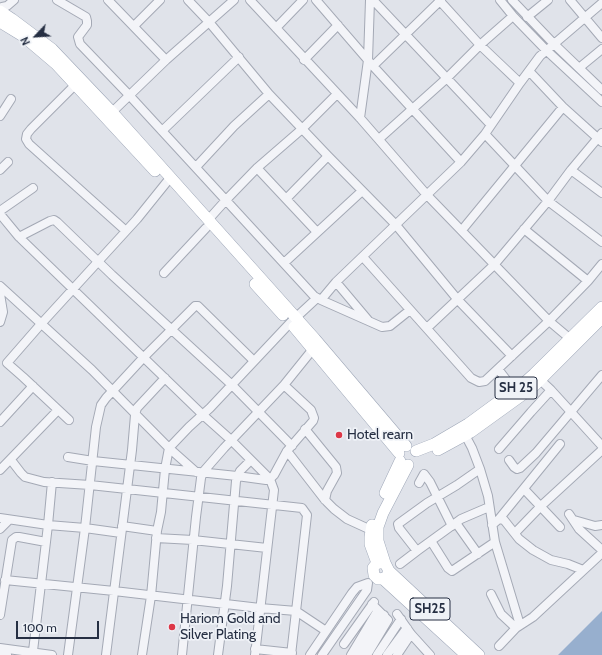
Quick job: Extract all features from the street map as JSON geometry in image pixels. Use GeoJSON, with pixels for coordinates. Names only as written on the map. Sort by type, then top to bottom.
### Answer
{"type":"FeatureCollection","features":[{"type":"Feature","properties":{"kind":"main road"},"geometry":{"type":"LineString","coordinates":[[1,7],[12,19],[52,49],[293,321],[408,456]]}},
{"type":"Feature","properties":{"kind":"main road"},"geometry":{"type":"LineString","coordinates":[[0,22],[23,36],[56,64],[75,85],[109,115]]}},
{"type":"Feature","properties":{"kind":"main road","name":"SH 25"},"geometry":{"type":"LineString","coordinates":[[408,456],[463,432],[514,390],[537,377],[573,341],[602,307]]}},
{"type":"Feature","properties":{"kind":"main road"},"geometry":{"type":"LineString","coordinates":[[573,341],[602,318]]}},
{"type":"Feature","properties":{"kind":"main road"},"geometry":{"type":"LineString","coordinates":[[293,321],[313,349],[408,456]]}},
{"type":"Feature","properties":{"kind":"main road"},"geometry":{"type":"LineString","coordinates":[[463,432],[532,388],[537,377]]}},
{"type":"Feature","properties":{"kind":"main road"},"geometry":{"type":"LineString","coordinates":[[379,572],[378,527],[408,456]]}},
{"type":"Feature","properties":{"kind":"main road","name":"SH25"},"geometry":{"type":"LineString","coordinates":[[408,456],[377,509],[371,530],[370,544],[379,572],[466,651],[479,655]]}},
{"type":"Feature","properties":{"kind":"street"},"geometry":{"type":"LineString","coordinates":[[1,7],[7,6],[14,0]]}},
{"type":"Feature","properties":{"kind":"street"},"geometry":{"type":"LineString","coordinates":[[57,0],[86,17],[87,25],[78,37],[80,44],[319,299],[382,327],[390,326],[410,310]]}},
{"type":"Feature","properties":{"kind":"street"},"geometry":{"type":"LineString","coordinates":[[108,0],[166,60]]}},
{"type":"Feature","properties":{"kind":"street"},"geometry":{"type":"LineString","coordinates":[[134,26],[160,0]]}},
{"type":"Feature","properties":{"kind":"street"},"geometry":{"type":"LineString","coordinates":[[188,0],[209,22],[269,94],[396,225],[458,300],[512,356]]}},
{"type":"Feature","properties":{"kind":"street"},"geometry":{"type":"LineString","coordinates":[[109,115],[166,60],[234,0]]}},
{"type":"Feature","properties":{"kind":"street"},"geometry":{"type":"LineString","coordinates":[[250,0],[494,265],[549,321],[573,341]]}},
{"type":"Feature","properties":{"kind":"street"},"geometry":{"type":"LineString","coordinates":[[276,28],[303,0]]}},
{"type":"Feature","properties":{"kind":"street"},"geometry":{"type":"LineString","coordinates":[[316,0],[370,63],[413,108],[461,162]]}},
{"type":"Feature","properties":{"kind":"street"},"geometry":{"type":"LineString","coordinates":[[360,118],[370,63],[370,0]]}},
{"type":"Feature","properties":{"kind":"street"},"geometry":{"type":"LineString","coordinates":[[373,0],[491,125]]}},
{"type":"Feature","properties":{"kind":"street"},"geometry":{"type":"LineString","coordinates":[[370,63],[406,34],[440,0],[480,45],[520,83]]}},
{"type":"Feature","properties":{"kind":"street"},"geometry":{"type":"LineString","coordinates":[[500,0],[513,16],[546,50],[602,102]]}},
{"type":"Feature","properties":{"kind":"street"},"geometry":{"type":"LineString","coordinates":[[512,0],[527,17],[602,90]]}},
{"type":"Feature","properties":{"kind":"street"},"geometry":{"type":"LineString","coordinates":[[527,17],[548,0]]}},
{"type":"Feature","properties":{"kind":"street"},"geometry":{"type":"LineString","coordinates":[[570,0],[602,38]]}},
{"type":"Feature","properties":{"kind":"street"},"geometry":{"type":"LineString","coordinates":[[142,655],[151,596],[156,535],[161,512],[165,469],[169,448],[203,415],[293,321],[319,299],[461,162],[485,134],[520,83],[546,50],[586,18],[602,3]]}},
{"type":"Feature","properties":{"kind":"street"},"geometry":{"type":"LineString","coordinates":[[379,139],[513,16]]}},
{"type":"Feature","properties":{"kind":"street"},"geometry":{"type":"LineString","coordinates":[[304,60],[338,25]]}},
{"type":"Feature","properties":{"kind":"street"},"geometry":{"type":"LineString","coordinates":[[579,68],[602,49]]}},
{"type":"Feature","properties":{"kind":"street"},"geometry":{"type":"LineString","coordinates":[[162,131],[239,57]]}},
{"type":"Feature","properties":{"kind":"street"},"geometry":{"type":"LineString","coordinates":[[427,328],[494,265],[548,201],[571,170],[600,138],[563,107],[529,71]]}},
{"type":"Feature","properties":{"kind":"street"},"geometry":{"type":"LineString","coordinates":[[75,85],[27,134],[26,139],[29,144],[126,231]]}},
{"type":"Feature","properties":{"kind":"street"},"geometry":{"type":"LineString","coordinates":[[196,167],[234,126],[269,94]]}},
{"type":"Feature","properties":{"kind":"street"},"geometry":{"type":"LineString","coordinates":[[164,273],[226,200],[257,168],[302,129],[337,94]]}},
{"type":"Feature","properties":{"kind":"street"},"geometry":{"type":"LineString","coordinates":[[0,116],[11,99]]}},
{"type":"Feature","properties":{"kind":"street"},"geometry":{"type":"LineString","coordinates":[[462,230],[563,107]]}},
{"type":"Feature","properties":{"kind":"street"},"geometry":{"type":"LineString","coordinates":[[485,134],[548,201],[602,242]]}},
{"type":"Feature","properties":{"kind":"street"},"geometry":{"type":"LineString","coordinates":[[286,199],[328,156]]}},
{"type":"Feature","properties":{"kind":"street"},"geometry":{"type":"LineString","coordinates":[[0,170],[8,162]]}},
{"type":"Feature","properties":{"kind":"street"},"geometry":{"type":"LineString","coordinates":[[257,168],[316,232]]}},
{"type":"Feature","properties":{"kind":"street"},"geometry":{"type":"LineString","coordinates":[[571,170],[602,193]]}},
{"type":"Feature","properties":{"kind":"street"},"geometry":{"type":"LineString","coordinates":[[0,370],[126,231],[168,180]]}},
{"type":"Feature","properties":{"kind":"street"},"geometry":{"type":"LineString","coordinates":[[0,211],[33,188]]}},
{"type":"Feature","properties":{"kind":"street"},"geometry":{"type":"LineString","coordinates":[[284,263],[362,191]]}},
{"type":"Feature","properties":{"kind":"street"},"geometry":{"type":"LineString","coordinates":[[0,214],[19,237],[270,479],[274,490],[272,505],[255,652],[291,654],[307,515],[302,508],[272,505],[234,501],[199,496],[126,490],[90,485],[44,482],[25,477],[11,460]]}},
{"type":"Feature","properties":{"kind":"street"},"geometry":{"type":"LineString","coordinates":[[19,237],[50,221],[54,220],[57,222],[258,411],[289,448],[325,500],[347,519],[371,530]]}},
{"type":"Feature","properties":{"kind":"street"},"geometry":{"type":"LineString","coordinates":[[524,229],[588,281]]}},
{"type":"Feature","properties":{"kind":"street"},"geometry":{"type":"LineString","coordinates":[[363,257],[471,378],[479,382],[485,381],[549,321],[588,281],[602,264]]}},
{"type":"Feature","properties":{"kind":"street"},"geometry":{"type":"LineString","coordinates":[[336,282],[370,322]]}},
{"type":"Feature","properties":{"kind":"street"},"geometry":{"type":"LineString","coordinates":[[0,286],[92,370],[169,448],[199,472],[201,478],[193,540],[182,655]]}},
{"type":"Feature","properties":{"kind":"street"},"geometry":{"type":"LineString","coordinates":[[0,294],[3,312],[0,322]]}},
{"type":"Feature","properties":{"kind":"street"},"geometry":{"type":"LineString","coordinates":[[68,655],[85,528],[96,427],[99,412],[106,398],[143,358],[195,306],[198,306],[254,361]]}},
{"type":"Feature","properties":{"kind":"street"},"geometry":{"type":"LineString","coordinates":[[199,472],[284,385],[313,349]]}},
{"type":"Feature","properties":{"kind":"street"},"geometry":{"type":"LineString","coordinates":[[7,363],[69,420]]}},
{"type":"Feature","properties":{"kind":"street"},"geometry":{"type":"LineString","coordinates":[[498,369],[514,390]]}},
{"type":"Feature","properties":{"kind":"street"},"geometry":{"type":"LineString","coordinates":[[509,460],[516,469],[520,468],[536,454],[602,375]]}},
{"type":"Feature","properties":{"kind":"street"},"geometry":{"type":"LineString","coordinates":[[537,377],[552,390],[602,446]]}},
{"type":"Feature","properties":{"kind":"street"},"geometry":{"type":"LineString","coordinates":[[106,655],[135,414],[137,408],[164,378]]}},
{"type":"Feature","properties":{"kind":"street"},"geometry":{"type":"LineString","coordinates":[[68,458],[266,480],[270,479],[274,475],[289,448],[313,421],[313,414],[311,410],[284,385]]}},
{"type":"Feature","properties":{"kind":"street"},"geometry":{"type":"LineString","coordinates":[[0,422],[33,386]]}},
{"type":"Feature","properties":{"kind":"street"},"geometry":{"type":"LineString","coordinates":[[500,449],[531,412],[552,390]]}},
{"type":"Feature","properties":{"kind":"street"},"geometry":{"type":"LineString","coordinates":[[0,470],[58,410]]}},
{"type":"Feature","properties":{"kind":"street"},"geometry":{"type":"LineString","coordinates":[[305,429],[336,467],[337,473],[327,491],[325,500]]}},
{"type":"Feature","properties":{"kind":"street"},"geometry":{"type":"LineString","coordinates":[[463,432],[472,448],[480,469],[495,542],[518,627]]}},
{"type":"Feature","properties":{"kind":"street"},"geometry":{"type":"LineString","coordinates":[[492,525],[499,520],[560,444]]}},
{"type":"Feature","properties":{"kind":"street"},"geometry":{"type":"LineString","coordinates":[[515,533],[541,506],[602,450]]}},
{"type":"Feature","properties":{"kind":"street"},"geometry":{"type":"LineString","coordinates":[[218,655],[225,604],[237,476],[251,460]]}},
{"type":"Feature","properties":{"kind":"street"},"geometry":{"type":"LineString","coordinates":[[417,551],[399,528],[398,524],[437,496],[480,469]]}},
{"type":"Feature","properties":{"kind":"street"},"geometry":{"type":"LineString","coordinates":[[419,483],[424,474],[454,525],[478,554]]}},
{"type":"Feature","properties":{"kind":"street"},"geometry":{"type":"LineString","coordinates":[[33,652],[42,584],[52,482]]}},
{"type":"Feature","properties":{"kind":"street"},"geometry":{"type":"LineString","coordinates":[[524,489],[560,527]]}},
{"type":"Feature","properties":{"kind":"street"},"geometry":{"type":"LineString","coordinates":[[400,564],[454,525],[489,507]]}},
{"type":"Feature","properties":{"kind":"street"},"geometry":{"type":"LineString","coordinates":[[499,646],[518,627],[533,616],[602,552],[579,529],[571,517],[595,526],[602,525]]}},
{"type":"Feature","properties":{"kind":"street"},"geometry":{"type":"LineString","coordinates":[[0,518],[48,525],[122,530],[230,545],[267,548]]}},
{"type":"Feature","properties":{"kind":"street"},"geometry":{"type":"LineString","coordinates":[[0,529],[9,520]]}},
{"type":"Feature","properties":{"kind":"street"},"geometry":{"type":"LineString","coordinates":[[499,520],[504,520],[524,543],[545,557],[583,570]]}},
{"type":"Feature","properties":{"kind":"street"},"geometry":{"type":"LineString","coordinates":[[0,615],[11,544],[14,538],[19,537],[46,542]]}},
{"type":"Feature","properties":{"kind":"street"},"geometry":{"type":"LineString","coordinates":[[431,541],[448,568],[452,571],[495,542]]}},
{"type":"Feature","properties":{"kind":"street"},"geometry":{"type":"LineString","coordinates":[[315,655],[362,590],[379,572]]}},
{"type":"Feature","properties":{"kind":"street"},"geometry":{"type":"LineString","coordinates":[[310,655],[357,587],[379,572]]}},
{"type":"Feature","properties":{"kind":"street"},"geometry":{"type":"LineString","coordinates":[[322,655],[379,572]]}},
{"type":"Feature","properties":{"kind":"street"},"geometry":{"type":"LineString","coordinates":[[5,580],[296,611],[326,631]]}},
{"type":"Feature","properties":{"kind":"street"},"geometry":{"type":"LineString","coordinates":[[491,594],[501,614],[518,627]]}},
{"type":"Feature","properties":{"kind":"street"},"geometry":{"type":"LineString","coordinates":[[377,608],[356,654],[341,642],[377,608]]}},
{"type":"Feature","properties":{"kind":"street"},"geometry":{"type":"LineString","coordinates":[[367,655],[388,622],[387,618],[377,608]]}},
{"type":"Feature","properties":{"kind":"street"},"geometry":{"type":"LineString","coordinates":[[377,655],[399,617],[430,655]]}},
{"type":"Feature","properties":{"kind":"street"},"geometry":{"type":"LineString","coordinates":[[387,655],[409,631]]}},
{"type":"Feature","properties":{"kind":"street"},"geometry":{"type":"LineString","coordinates":[[396,655],[409,631]]}},
{"type":"Feature","properties":{"kind":"street"},"geometry":{"type":"LineString","coordinates":[[0,648],[52,655]]}},
{"type":"Feature","properties":{"kind":"street"},"geometry":{"type":"LineString","coordinates":[[0,654],[7,655]]}},
{"type":"Feature","properties":{"kind":"water"},"geometry":{"type":"Polygon","coordinates":[[[602,611],[602,655],[558,655],[602,611]]]}},
{"type":"Feature","properties":{"kind":"place","name":"Hotel rearn"},"geometry":{"type":"Point","coordinates":[339,435]}},
{"type":"Feature","properties":{"kind":"place","name":"Hariom Gold and Silver Plating"},"geometry":{"type":"Point","coordinates":[172,627]}}]}
